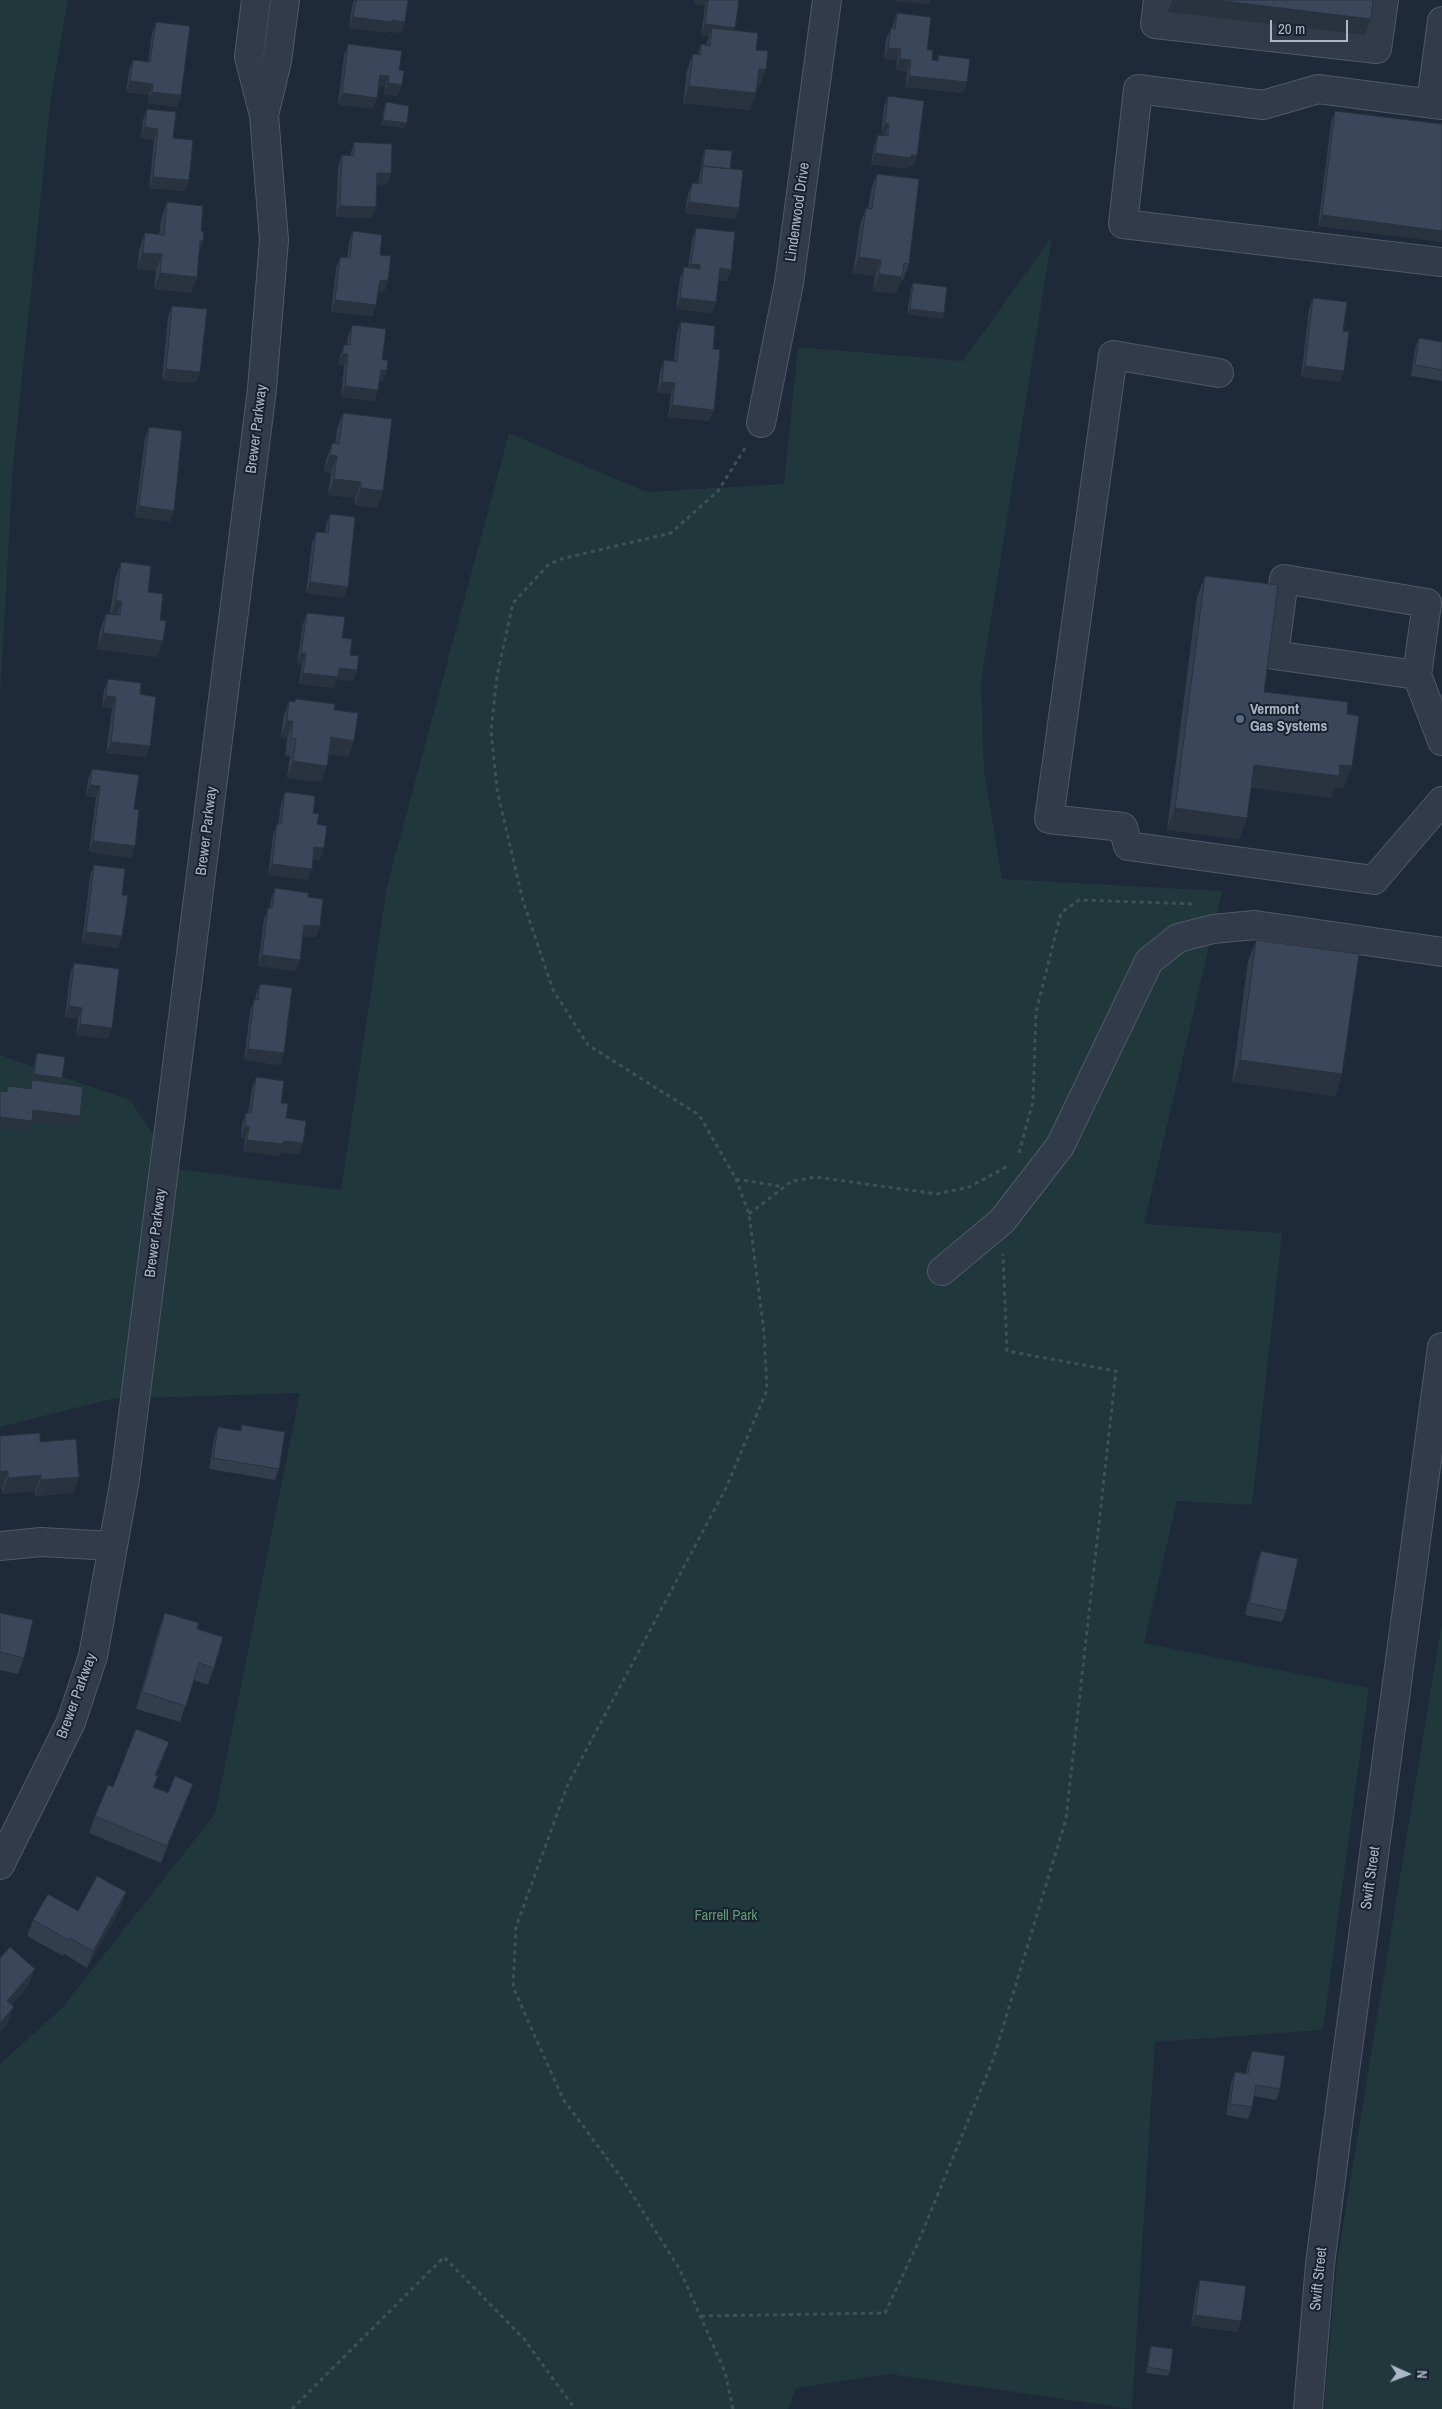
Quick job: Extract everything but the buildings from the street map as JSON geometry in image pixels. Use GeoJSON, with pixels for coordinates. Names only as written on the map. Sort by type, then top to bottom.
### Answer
{"type":"FeatureCollection","features":[{"type":"Feature","properties":{"kind":"street","name":"Brewer Parkway"},"geometry":{"type":"LineString","coordinates":[[0,1865],[71,1722],[93,1656],[126,1479],[262,389],[274,240],[264,115],[249,57],[256,0]]}},
{"type":"Feature","properties":{"kind":"street","name":"Brewer Parkway"},"geometry":{"type":"LineString","coordinates":[[264,115],[277,61],[285,0]]}},
{"type":"Feature","properties":{"kind":"street","name":"Lindenwood Drive"},"geometry":{"type":"LineString","coordinates":[[761,423],[789,284],[827,0]]}},
{"type":"Feature","properties":{"kind":"street"},"geometry":{"type":"LineString","coordinates":[[1158,0],[1155,24],[1377,49],[1384,0]]}},
{"type":"Feature","properties":{"kind":"street"},"geometry":{"type":"LineString","coordinates":[[1442,21],[1436,104],[1318,89],[1263,105],[1138,89],[1123,224],[1442,262]]}},
{"type":"Feature","properties":{"kind":"street"},"geometry":{"type":"LineString","coordinates":[[1218,373],[1113,355],[1049,819],[1123,827],[1128,846],[1374,880],[1442,802]]}},
{"type":"Feature","properties":{"kind":"street"},"geometry":{"type":"LineString","coordinates":[[1417,675],[1274,655],[1284,579],[1427,603],[1417,675],[1442,741]]}},
{"type":"Feature","properties":{"kind":"street"},"geometry":{"type":"LineString","coordinates":[[942,1271],[1002,1221],[1060,1146],[1148,961],[1178,938],[1213,929],[1255,925],[1442,952]]}},
{"type":"Feature","properties":{"kind":"street","name":"Swift Street"},"geometry":{"type":"LineString","coordinates":[[1308,2409],[1320,2264],[1442,1347]]}},
{"type":"Feature","properties":{"kind":"street"},"geometry":{"type":"LineString","coordinates":[[0,1546],[42,1542],[113,1546]]}},
{"type":"Feature","properties":{"kind":"path"},"geometry":{"type":"LineString","coordinates":[[733,2409],[725,2372],[680,2268],[623,2180],[563,2099],[514,1987],[516,1927],[568,1784],[726,1488],[766,1390],[764,1332],[749,1214],[736,1179],[700,1115],[588,1045],[554,990],[522,902],[497,790],[492,731],[497,676],[513,603],[548,565],[561,559],[671,533],[718,491],[761,423]]}},
{"type":"Feature","properties":{"kind":"path"},"geometry":{"type":"LineString","coordinates":[[749,1214],[792,1181],[816,1177],[937,1194],[969,1187],[1017,1162],[1033,1101],[1036,1012],[1061,912],[1079,900],[1199,904]]}},
{"type":"Feature","properties":{"kind":"path"},"geometry":{"type":"LineString","coordinates":[[736,1179],[784,1187]]}},
{"type":"Feature","properties":{"kind":"path"},"geometry":{"type":"LineString","coordinates":[[701,2316],[885,2313],[917,2245],[992,2060],[1066,1819],[1116,1372],[1007,1351],[1002,1221]]}},
{"type":"Feature","properties":{"kind":"path"},"geometry":{"type":"LineString","coordinates":[[292,2409],[444,2257],[524,2339],[575,2409]]}},
{"type":"Feature","properties":{"kind":"green space"},"geometry":{"type":"Polygon","coordinates":[[[0,0],[68,0],[51,97],[13,466],[0,696],[0,0]]]}},
{"type":"Feature","properties":{"kind":"green space","name":"Farrell Park"},"geometry":{"type":"Polygon","coordinates":[[[1052,236],[981,682],[984,769],[1002,879],[1222,891],[1144,1224],[1282,1233],[1252,1505],[1177,1501],[1144,1643],[1369,1688],[1323,2030],[1155,2042],[1132,2409],[889,2374],[796,2388],[788,2409],[0,2409],[0,2064],[61,2009],[215,1814],[300,1393],[111,1399],[0,1427],[0,1055],[130,1100],[178,1169],[341,1190],[387,886],[509,433],[646,492],[784,484],[798,347],[963,361],[1052,236]]]}},
{"type":"Feature","properties":{"kind":"green space"},"geometry":{"type":"Polygon","coordinates":[[[1442,1621],[1442,2409],[1324,2409],[1337,2262],[1442,1621]]]}},
{"type":"Feature","properties":{"kind":"place","name":"Vermont Gas Systems"},"geometry":{"type":"Point","coordinates":[1240,719]}}]}
